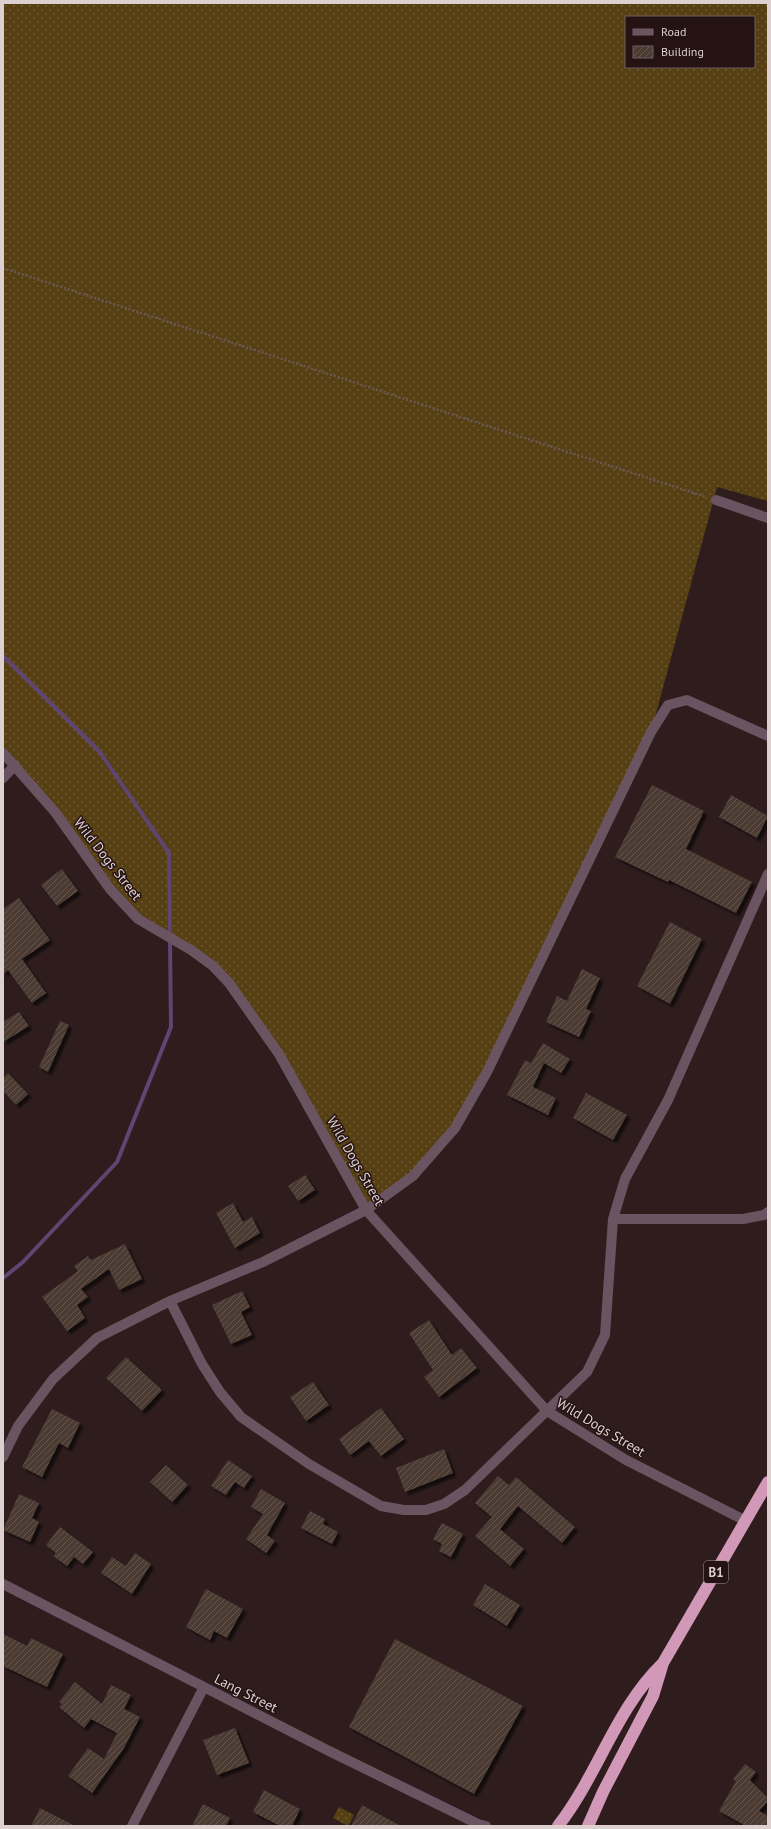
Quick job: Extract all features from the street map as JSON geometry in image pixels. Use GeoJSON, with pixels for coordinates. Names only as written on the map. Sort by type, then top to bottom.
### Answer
{"type":"FeatureCollection","features":[{"type":"Feature","properties":{"kind":"highway","name":"B1"},"geometry":{"type":"LineString","coordinates":[[588,1826],[602,1792],[654,1696],[663,1663],[768,1482]]}},
{"type":"Feature","properties":{"kind":"highway","name":"B1"},"geometry":{"type":"LineString","coordinates":[[558,1826],[582,1793],[635,1695],[650,1675],[663,1663]]}},
{"type":"Feature","properties":{"kind":"street"},"geometry":{"type":"LineString","coordinates":[[716,500],[768,518]]}},
{"type":"Feature","properties":{"kind":"street"},"geometry":{"type":"LineString","coordinates":[[3,1457],[18,1426],[53,1379],[97,1338],[170,1301],[263,1262],[366,1210],[413,1176],[455,1128],[487,1072],[651,732],[668,705],[687,700],[768,736]]}},
{"type":"Feature","properties":{"kind":"street","name":"Wild Dogs Street"},"geometry":{"type":"LineString","coordinates":[[3,753],[54,812],[110,889],[138,919],[191,950],[213,966],[229,983],[279,1054],[366,1210],[547,1411],[626,1460],[746,1521]]}},
{"type":"Feature","properties":{"kind":"street"},"geometry":{"type":"LineString","coordinates":[[3,778],[14,765]]}},
{"type":"Feature","properties":{"kind":"street"},"geometry":{"type":"LineString","coordinates":[[170,1301],[202,1364],[220,1392],[241,1418],[309,1464],[381,1506],[404,1510],[426,1510],[444,1504],[466,1490],[587,1372],[605,1335],[613,1219],[625,1179],[668,1100],[768,874]]}},
{"type":"Feature","properties":{"kind":"street"},"geometry":{"type":"LineString","coordinates":[[613,1219],[743,1219],[764,1215],[768,1212]]}},
{"type":"Feature","properties":{"kind":"street","name":"Lang Street"},"geometry":{"type":"LineString","coordinates":[[3,1584],[329,1751],[482,1825]]}},
{"type":"Feature","properties":{"kind":"street"},"geometry":{"type":"LineString","coordinates":[[132,1826],[204,1687]]}},
{"type":"Feature","properties":{"kind":"path"},"geometry":{"type":"LineString","coordinates":[[3,268],[716,500]]}},
{"type":"Feature","properties":{"kind":"shaded area"},"geometry":{"type":"Polygon","coordinates":[[[3,3],[768,3],[768,501],[717,487],[651,732],[455,1128],[413,1176],[366,1210],[279,1054],[213,966],[138,919],[3,753],[3,3]]]}},
{"type":"Feature","properties":{"kind":"shaded area"},"geometry":{"type":"Polygon","coordinates":[[[339,1807],[354,1815],[348,1826],[333,1818],[339,1807]]]}},
{"type":"Feature","properties":{"kind":"building"},"geometry":{"type":"Polygon","coordinates":[[[652,785],[704,811],[686,849],[752,882],[736,913],[669,880],[668,882],[615,857],[652,785]]]}},
{"type":"Feature","properties":{"kind":"building"},"geometry":{"type":"Polygon","coordinates":[[[731,795],[768,816],[757,838],[719,817],[731,795]]]}},
{"type":"Feature","properties":{"kind":"building"},"geometry":{"type":"Polygon","coordinates":[[[62,869],[78,891],[57,906],[41,885],[62,869]]]}},
{"type":"Feature","properties":{"kind":"building"},"geometry":{"type":"Polygon","coordinates":[[[19,898],[50,940],[22,959],[46,993],[32,1003],[8,970],[3,974],[3,909],[19,898]]]}},
{"type":"Feature","properties":{"kind":"building"},"geometry":{"type":"Polygon","coordinates":[[[670,922],[702,939],[670,1004],[637,986],[670,922]]]}},
{"type":"Feature","properties":{"kind":"building"},"geometry":{"type":"Polygon","coordinates":[[[582,969],[600,978],[586,1009],[591,1011],[579,1037],[546,1022],[557,996],[567,1001],[582,969]]]}},
{"type":"Feature","properties":{"kind":"building"},"geometry":{"type":"Polygon","coordinates":[[[19,1012],[29,1026],[3,1042],[3,1022],[19,1012]]]}},
{"type":"Feature","properties":{"kind":"building"},"geometry":{"type":"Polygon","coordinates":[[[60,1021],[69,1025],[48,1072],[39,1067],[60,1021]]]}},
{"type":"Feature","properties":{"kind":"building"},"geometry":{"type":"Polygon","coordinates":[[[543,1043],[570,1059],[561,1073],[544,1063],[533,1087],[556,1098],[548,1115],[507,1095],[525,1060],[531,1063],[543,1043]]]}},
{"type":"Feature","properties":{"kind":"building"},"geometry":{"type":"Polygon","coordinates":[[[8,1073],[28,1094],[16,1105],[3,1091],[3,1078],[8,1073]]]}},
{"type":"Feature","properties":{"kind":"building"},"geometry":{"type":"Polygon","coordinates":[[[586,1093],[627,1115],[613,1140],[573,1118],[586,1093]]]}},
{"type":"Feature","properties":{"kind":"building"},"geometry":{"type":"Polygon","coordinates":[[[305,1175],[315,1190],[298,1201],[288,1186],[305,1175]]]}},
{"type":"Feature","properties":{"kind":"building"},"geometry":{"type":"Polygon","coordinates":[[[233,1203],[243,1222],[252,1217],[260,1233],[235,1248],[216,1213],[233,1203]]]}},
{"type":"Feature","properties":{"kind":"building"},"geometry":{"type":"Polygon","coordinates":[[[125,1244],[142,1279],[119,1290],[109,1269],[81,1289],[88,1297],[77,1305],[85,1318],[67,1331],[42,1297],[78,1271],[74,1266],[88,1256],[91,1260],[125,1244]]]}},
{"type":"Feature","properties":{"kind":"building"},"geometry":{"type":"Polygon","coordinates":[[[242,1291],[250,1307],[241,1312],[252,1335],[231,1344],[212,1305],[242,1291]]]}},
{"type":"Feature","properties":{"kind":"building"},"geometry":{"type":"Polygon","coordinates":[[[429,1320],[452,1355],[461,1348],[477,1368],[439,1397],[424,1377],[433,1370],[409,1333],[429,1320]]]}},
{"type":"Feature","properties":{"kind":"building"},"geometry":{"type":"Polygon","coordinates":[[[126,1357],[162,1390],[142,1411],[106,1378],[126,1357]]]}},
{"type":"Feature","properties":{"kind":"building"},"geometry":{"type":"Polygon","coordinates":[[[313,1382],[329,1405],[306,1421],[290,1397],[313,1382]]]}},
{"type":"Feature","properties":{"kind":"building"},"geometry":{"type":"Polygon","coordinates":[[[381,1408],[404,1439],[381,1456],[369,1441],[350,1455],[339,1439],[381,1408]]]}},
{"type":"Feature","properties":{"kind":"building"},"geometry":{"type":"Polygon","coordinates":[[[52,1409],[80,1423],[68,1448],[59,1443],[42,1477],[22,1467],[52,1409]]]}},
{"type":"Feature","properties":{"kind":"building"},"geometry":{"type":"Polygon","coordinates":[[[444,1449],[453,1473],[405,1492],[396,1468],[444,1449]]]}},
{"type":"Feature","properties":{"kind":"building"},"geometry":{"type":"Polygon","coordinates":[[[228,1460],[252,1476],[244,1488],[235,1482],[226,1495],[211,1486],[228,1460]]]}},
{"type":"Feature","properties":{"kind":"building"},"geometry":{"type":"Polygon","coordinates":[[[166,1465],[188,1485],[172,1502],[150,1482],[166,1465]]]}},
{"type":"Feature","properties":{"kind":"building"},"geometry":{"type":"Polygon","coordinates":[[[498,1476],[509,1485],[516,1477],[575,1527],[562,1543],[518,1506],[500,1529],[524,1549],[510,1566],[475,1536],[492,1517],[475,1503],[498,1476]]]}},
{"type":"Feature","properties":{"kind":"building"},"geometry":{"type":"Polygon","coordinates":[[[261,1489],[285,1503],[267,1535],[275,1541],[266,1553],[246,1539],[263,1514],[251,1507],[261,1489]]]}},
{"type":"Feature","properties":{"kind":"building"},"geometry":{"type":"Polygon","coordinates":[[[19,1494],[39,1503],[32,1518],[39,1522],[30,1542],[3,1530],[19,1494]]]}},
{"type":"Feature","properties":{"kind":"building"},"geometry":{"type":"Polygon","coordinates":[[[310,1511],[325,1519],[323,1524],[338,1532],[332,1544],[301,1528],[310,1511]]]}},
{"type":"Feature","properties":{"kind":"building"},"geometry":{"type":"Polygon","coordinates":[[[442,1523],[463,1534],[451,1557],[439,1551],[442,1544],[433,1539],[442,1523]]]}},
{"type":"Feature","properties":{"kind":"building"},"geometry":{"type":"Polygon","coordinates":[[[60,1527],[93,1552],[83,1564],[74,1557],[67,1566],[53,1556],[56,1553],[46,1545],[60,1527]]]}},
{"type":"Feature","properties":{"kind":"building"},"geometry":{"type":"Polygon","coordinates":[[[135,1553],[151,1564],[132,1594],[101,1573],[112,1557],[126,1566],[135,1553]]]}},
{"type":"Feature","properties":{"kind":"building"},"geometry":{"type":"Polygon","coordinates":[[[485,1584],[520,1605],[507,1626],[473,1605],[485,1584]]]}},
{"type":"Feature","properties":{"kind":"building"},"geometry":{"type":"Polygon","coordinates":[[[206,1589],[243,1609],[227,1638],[214,1631],[210,1640],[186,1627],[206,1589]]]}},
{"type":"Feature","properties":{"kind":"building"},"geometry":{"type":"Polygon","coordinates":[[[3,1634],[27,1646],[31,1638],[63,1654],[47,1687],[3,1666],[3,1634]]]}},
{"type":"Feature","properties":{"kind":"building"},"geometry":{"type":"Polygon","coordinates":[[[395,1639],[523,1706],[474,1794],[349,1727],[395,1639]]]}},
{"type":"Feature","properties":{"kind":"building"},"geometry":{"type":"Polygon","coordinates":[[[75,1682],[102,1704],[111,1685],[131,1695],[124,1709],[140,1717],[124,1748],[92,1793],[68,1776],[88,1748],[104,1759],[117,1733],[91,1719],[84,1728],[59,1707],[62,1704],[59,1702],[75,1682]]]}},
{"type":"Feature","properties":{"kind":"building"},"geometry":{"type":"Polygon","coordinates":[[[235,1728],[249,1763],[217,1775],[203,1740],[235,1728]]]}},
{"type":"Feature","properties":{"kind":"building"},"geometry":{"type":"Polygon","coordinates":[[[745,1764],[756,1772],[750,1780],[768,1798],[768,1801],[759,1811],[768,1816],[768,1826],[746,1826],[719,1811],[736,1781],[733,1779],[745,1764]]]}},
{"type":"Feature","properties":{"kind":"building"},"geometry":{"type":"Polygon","coordinates":[[[264,1790],[300,1809],[292,1826],[280,1826],[253,1812],[264,1790]]]}},
{"type":"Feature","properties":{"kind":"building"},"geometry":{"type":"Polygon","coordinates":[[[203,1804],[230,1818],[226,1826],[192,1826],[203,1804]]]}},
{"type":"Feature","properties":{"kind":"building"},"geometry":{"type":"Polygon","coordinates":[[[362,1805],[401,1826],[351,1826],[362,1805]]]}},
{"type":"Feature","properties":{"kind":"building"},"geometry":{"type":"Polygon","coordinates":[[[40,1808],[75,1826],[31,1826],[40,1808]]]}},
{"type":"Feature","properties":{"kind":"waterway"},"geometry":{"type":"LineString","coordinates":[[3,656],[99,751],[169,853],[171,1027],[117,1162],[23,1262],[3,1278]]}}]}
